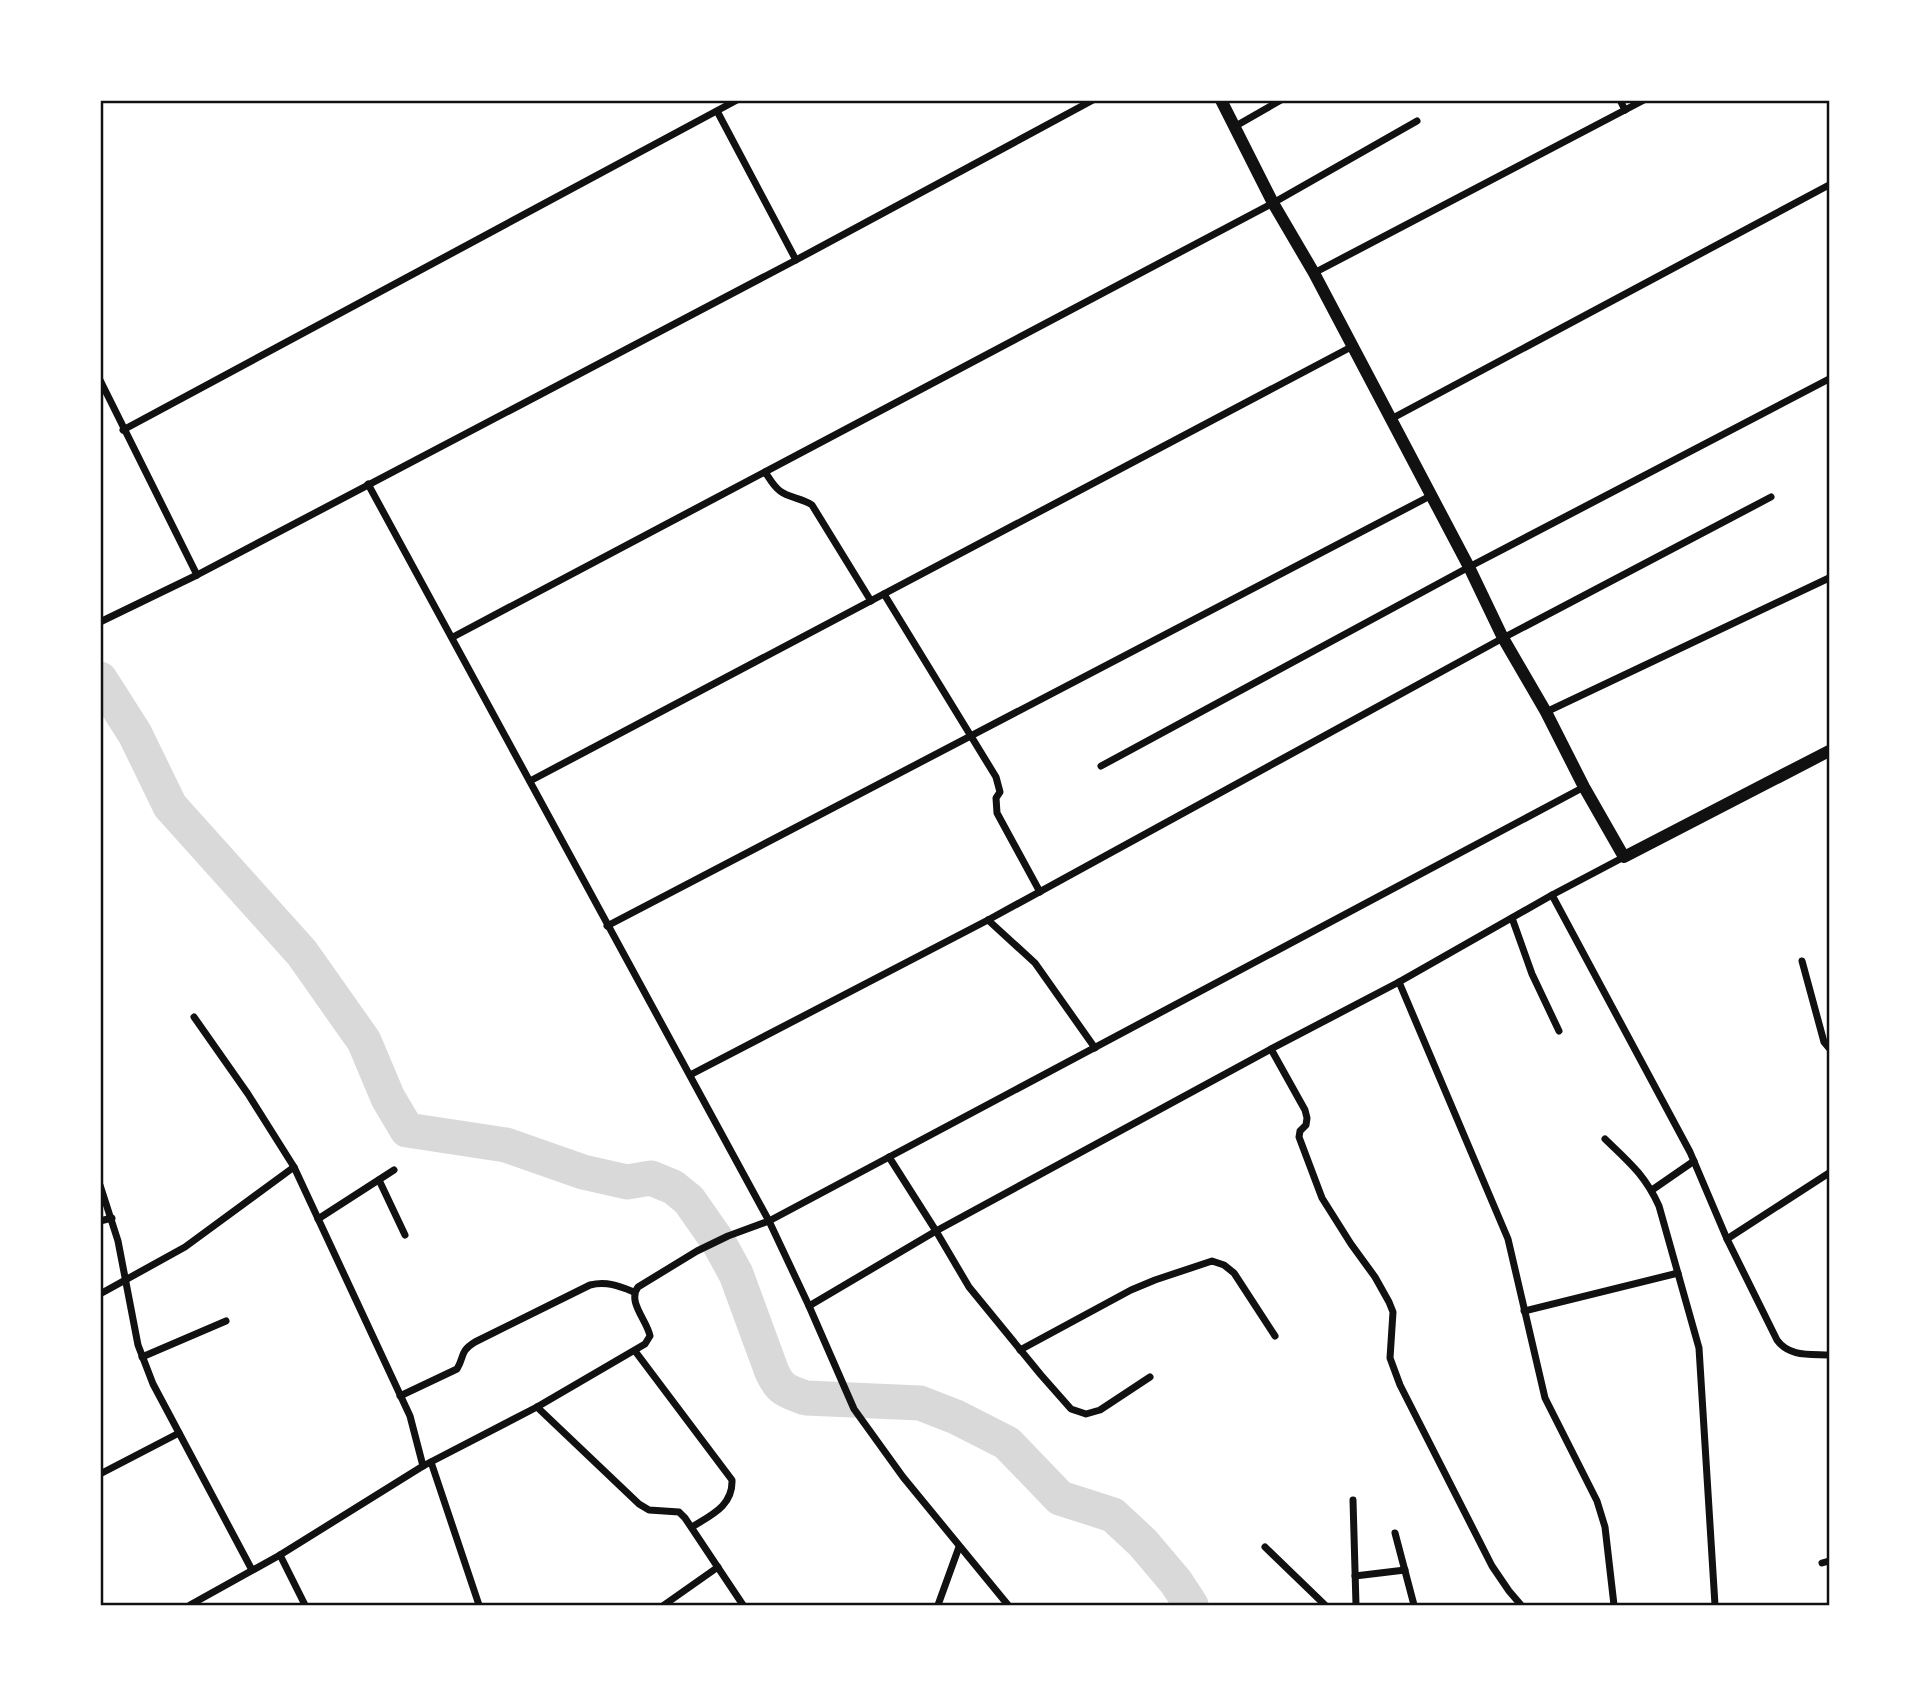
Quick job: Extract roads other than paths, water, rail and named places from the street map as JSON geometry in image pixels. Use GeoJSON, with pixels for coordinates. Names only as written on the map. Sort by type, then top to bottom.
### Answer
{"type":"FeatureCollection","features":[{"type":"Feature","properties":{"kind":"street"},"geometry":{"type":"LineString","coordinates":[[123,429],[737,100]]}},
{"type":"Feature","properties":{"kind":"street"},"geometry":{"type":"LineString","coordinates":[[100,622],[197,575],[796,260],[1093,100]]}},
{"type":"Feature","properties":{"kind":"street"},"geometry":{"type":"LineString","coordinates":[[1221,100],[1273,203],[1314,273],[1432,495],[1503,639],[1546,712],[1584,788],[1624,857]]}},
{"type":"Feature","properties":{"kind":"street"},"geometry":{"type":"LineString","coordinates":[[1234,127],[1281,100]]}},
{"type":"Feature","properties":{"kind":"street"},"geometry":{"type":"LineString","coordinates":[[1620,100],[1625,110]]}},
{"type":"Feature","properties":{"kind":"street"},"geometry":{"type":"LineString","coordinates":[[1314,273],[1644,100]]}},
{"type":"Feature","properties":{"kind":"street"},"geometry":{"type":"LineString","coordinates":[[717,111],[796,260]]}},
{"type":"Feature","properties":{"kind":"street"},"geometry":{"type":"LineString","coordinates":[[453,637],[1273,203],[1418,121]]}},
{"type":"Feature","properties":{"kind":"street"},"geometry":{"type":"LineString","coordinates":[[1391,419],[1829,185]]}},
{"type":"Feature","properties":{"kind":"street"},"geometry":{"type":"LineString","coordinates":[[530,781],[1353,346]]}},
{"type":"Feature","properties":{"kind":"street"},"geometry":{"type":"LineString","coordinates":[[1101,766],[1469,567],[1829,379]]}},
{"type":"Feature","properties":{"kind":"street"},"geometry":{"type":"LineString","coordinates":[[100,380],[197,575]]}},
{"type":"Feature","properties":{"kind":"street"},"geometry":{"type":"LineString","coordinates":[[765,472],[781,492],[812,505],[871,601]]}},
{"type":"Feature","properties":{"kind":"street"},"geometry":{"type":"LineString","coordinates":[[368,484],[769,1221],[854,1409],[903,1477],[1008,1605]]}},
{"type":"Feature","properties":{"kind":"street"},"geometry":{"type":"LineString","coordinates":[[607,926],[1432,495]]}},
{"type":"Feature","properties":{"kind":"street"},"geometry":{"type":"LineString","coordinates":[[690,1075],[988,920],[1503,639],[1771,497]]}},
{"type":"Feature","properties":{"kind":"street"},"geometry":{"type":"LineString","coordinates":[[1546,712],[1829,578]]}},
{"type":"Feature","properties":{"kind":"street"},"geometry":{"type":"LineString","coordinates":[[884,593],[999,783],[1000,792],[995,805],[997,813],[1040,892]]}},
{"type":"Feature","properties":{"kind":"street"},"geometry":{"type":"LineString","coordinates":[[809,1306],[936,1231],[1271,1048],[1399,982],[1552,895],[1829,751]]}},
{"type":"Feature","properties":{"kind":"street"},"geometry":{"type":"LineString","coordinates":[[190,1605],[280,1555],[423,1466],[537,1407],[635,1351],[645,1344],[650,1336],[634,1299],[634,1292],[697,1251],[769,1221],[1584,788]]}},
{"type":"Feature","properties":{"kind":"street"},"geometry":{"type":"LineString","coordinates":[[1552,895],[1694,1161],[1727,1239],[1777,1340],[1789,1352],[1829,1355]]}},
{"type":"Feature","properties":{"kind":"street"},"geometry":{"type":"LineString","coordinates":[[1512,918],[1532,974],[1559,1031]]}},
{"type":"Feature","properties":{"kind":"street"},"geometry":{"type":"LineString","coordinates":[[988,920],[1035,963],[1095,1048]]}},
{"type":"Feature","properties":{"kind":"street"},"geometry":{"type":"LineString","coordinates":[[1802,961],[1824,1042],[1829,1050]]}},
{"type":"Feature","properties":{"kind":"street"},"geometry":{"type":"LineString","coordinates":[[1399,982],[1508,1239],[1545,1398],[1603,1517],[1614,1605]]}},
{"type":"Feature","properties":{"kind":"street"},"geometry":{"type":"LineString","coordinates":[[194,1017],[248,1094],[294,1167],[410,1416],[423,1466]]}},
{"type":"Feature","properties":{"kind":"street"},"geometry":{"type":"LineString","coordinates":[[1271,1048],[1304,1110],[1307,1125],[1300,1131],[1299,1137],[1322,1198],[1375,1277],[1393,1312],[1390,1357],[1400,1385],[1492,1566],[1521,1605]]}},
{"type":"Feature","properties":{"kind":"street"},"geometry":{"type":"LineString","coordinates":[[1605,1139],[1641,1173],[1652,1190],[1659,1206],[1699,1348],[1715,1605]]}},
{"type":"Feature","properties":{"kind":"street"},"geometry":{"type":"LineString","coordinates":[[889,1157],[968,1287],[1072,1409],[1086,1414],[1100,1410],[1150,1377]]}},
{"type":"Feature","properties":{"kind":"street"},"geometry":{"type":"LineString","coordinates":[[1652,1190],[1694,1161]]}},
{"type":"Feature","properties":{"kind":"street"},"geometry":{"type":"LineString","coordinates":[[100,1294],[185,1247],[294,1167]]}},
{"type":"Feature","properties":{"kind":"street"},"geometry":{"type":"LineString","coordinates":[[318,1220],[394,1170]]}},
{"type":"Feature","properties":{"kind":"street"},"geometry":{"type":"LineString","coordinates":[[1727,1239],[1829,1173]]}},
{"type":"Feature","properties":{"kind":"street"},"geometry":{"type":"LineString","coordinates":[[379,1180],[405,1235]]}},
{"type":"Feature","properties":{"kind":"street"},"geometry":{"type":"LineString","coordinates":[[100,1185],[118,1241],[142,1357],[153,1384],[252,1570]]}},
{"type":"Feature","properties":{"kind":"street"},"geometry":{"type":"LineString","coordinates":[[100,1221],[112,1218]]}},
{"type":"Feature","properties":{"kind":"street"},"geometry":{"type":"LineString","coordinates":[[1020,1350],[1131,1290],[1212,1261],[1224,1265],[1234,1273],[1275,1336]]}},
{"type":"Feature","properties":{"kind":"street"},"geometry":{"type":"LineString","coordinates":[[1524,1311],[1678,1273]]}},
{"type":"Feature","properties":{"kind":"street"},"geometry":{"type":"LineString","coordinates":[[400,1396],[457,1369],[462,1354],[475,1342],[590,1285],[613,1283],[634,1292]]}},
{"type":"Feature","properties":{"kind":"street"},"geometry":{"type":"LineString","coordinates":[[142,1357],[226,1321]]}},
{"type":"Feature","properties":{"kind":"street"},"geometry":{"type":"LineString","coordinates":[[635,1351],[732,1480],[732,1490],[726,1504],[692,1527]]}},
{"type":"Feature","properties":{"kind":"street"},"geometry":{"type":"LineString","coordinates":[[537,1407],[639,1504],[649,1510],[679,1512],[692,1527],[743,1605]]}},
{"type":"Feature","properties":{"kind":"street"},"geometry":{"type":"LineString","coordinates":[[100,1474],[179,1433]]}},
{"type":"Feature","properties":{"kind":"street"},"geometry":{"type":"LineString","coordinates":[[431,1462],[479,1605]]}},
{"type":"Feature","properties":{"kind":"street"},"geometry":{"type":"LineString","coordinates":[[1353,1500],[1356,1605]]}},
{"type":"Feature","properties":{"kind":"street"},"geometry":{"type":"LineString","coordinates":[[1395,1533],[1414,1605]]}},
{"type":"Feature","properties":{"kind":"street"},"geometry":{"type":"LineString","coordinates":[[938,1605],[959,1547]]}},
{"type":"Feature","properties":{"kind":"street"},"geometry":{"type":"LineString","coordinates":[[1265,1547],[1325,1605]]}},
{"type":"Feature","properties":{"kind":"street"},"geometry":{"type":"LineString","coordinates":[[280,1555],[304,1605]]}},
{"type":"Feature","properties":{"kind":"street"},"geometry":{"type":"LineString","coordinates":[[664,1605],[718,1567]]}},
{"type":"Feature","properties":{"kind":"street"},"geometry":{"type":"LineString","coordinates":[[1355,1576],[1405,1570]]}},
{"type":"Feature","properties":{"kind":"waterway"},"geometry":{"type":"LineString","coordinates":[[100,679],[135,734],[170,806],[302,953],[364,1041],[388,1098],[407,1130],[506,1145],[583,1172],[627,1182],[651,1178],[673,1187],[689,1200],[719,1243],[736,1274],[772,1372],[782,1387],[806,1398],[920,1403],[956,1417],[1007,1443],[1060,1498],[1113,1515],[1143,1543],[1176,1582],[1191,1605]]}}]}
